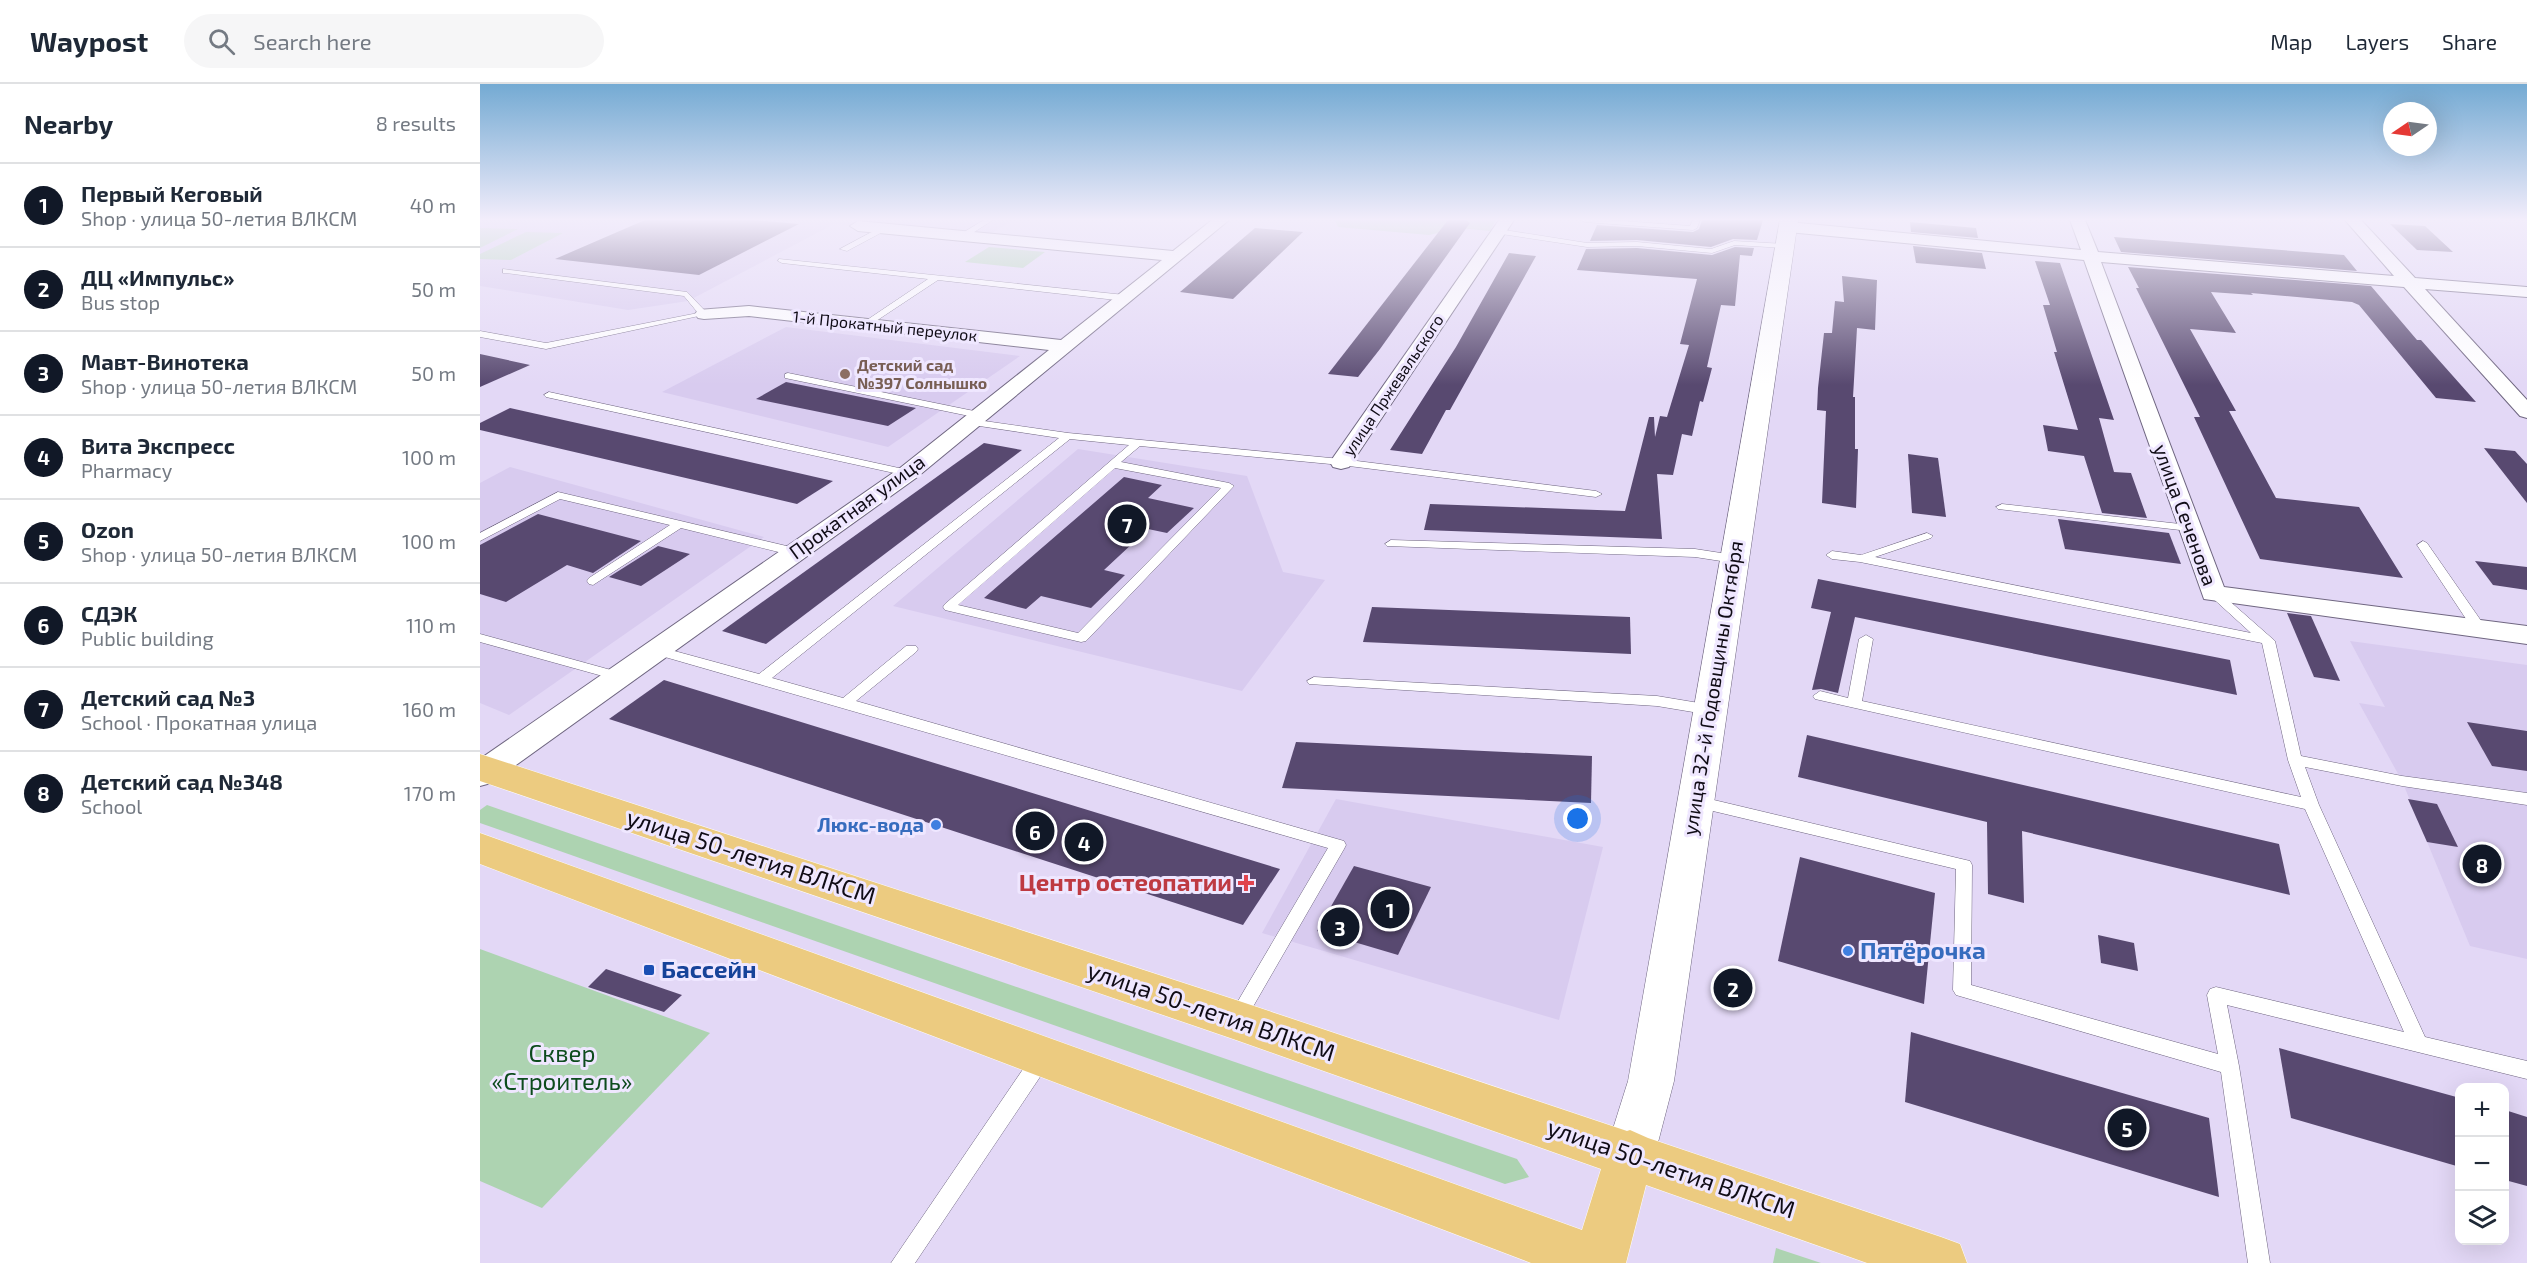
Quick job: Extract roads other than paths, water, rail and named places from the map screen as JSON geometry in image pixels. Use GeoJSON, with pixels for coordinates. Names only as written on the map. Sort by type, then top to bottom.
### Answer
{"type":"FeatureCollection","features":[{"type":"Feature","properties":{"kind":"main road","name":"улица 32-й Годовщины Октября"},"geometry":{"type":"LineString","coordinates":[[1630,1154],[1651,1081],[1780,275]]}},
{"type":"Feature","properties":{"kind":"main road","name":"улица 50-летия ВЛКСМ"},"geometry":{"type":"LineString","coordinates":[[483,770],[1236,1020],[1941,1263]]}},
{"type":"Feature","properties":{"kind":"main road"},"geometry":{"type":"LineString","coordinates":[[480,848],[1599,1263],[1630,1154]]}},
{"type":"Feature","properties":{"kind":"street","name":"Прокатная улица"},"geometry":{"type":"LineString","coordinates":[[483,770],[908,473],[1153,275]]}},
{"type":"Feature","properties":{"kind":"street","name":"улица Пржевальского"},"geometry":{"type":"LineString","coordinates":[[1341,462],[1469,275]]}},
{"type":"Feature","properties":{"kind":"street","name":"улица Сеченова"},"geometry":{"type":"LineString","coordinates":[[2098,275],[2213,593],[2527,635]]}},
{"type":"Feature","properties":{"kind":"street"},"geometry":{"type":"LineString","coordinates":[[2323,275],[2527,292]]}},
{"type":"Feature","properties":{"kind":"street"},"geometry":{"type":"LineString","coordinates":[[2402,275],[2527,412]]}},
{"type":"Feature","properties":{"kind":"street","name":"1-й Прокатный переулок"},"geometry":{"type":"LineString","coordinates":[[704,314],[749,311],[1066,346]]}},
{"type":"Feature","properties":{"kind":"lane"},"geometry":{"type":"LineString","coordinates":[[480,334],[546,346],[704,314],[687,294],[538,275]]}},
{"type":"Feature","properties":{"kind":"lane"},"geometry":{"type":"LineString","coordinates":[[918,275],[1125,298]]}},
{"type":"Feature","properties":{"kind":"lane"},"geometry":{"type":"LineString","coordinates":[[867,324],[937,277]]}},
{"type":"Feature","properties":{"kind":"lane"},"geometry":{"type":"LineString","coordinates":[[788,376],[975,419],[1068,436],[1341,462],[1596,494]]}},
{"type":"Feature","properties":{"kind":"lane"},"geometry":{"type":"LineString","coordinates":[[549,394],[908,473]]}},
{"type":"Feature","properties":{"kind":"lane"},"geometry":{"type":"LineString","coordinates":[[761,680],[1068,436]]}},
{"type":"Feature","properties":{"kind":"lane"},"geometry":{"type":"LineString","coordinates":[[1113,464],[1229,486],[1081,638],[949,607],[1137,443]]}},
{"type":"Feature","properties":{"kind":"lane"},"geometry":{"type":"LineString","coordinates":[[480,538],[558,495],[795,552]]}},
{"type":"Feature","properties":{"kind":"lane"},"geometry":{"type":"LineString","coordinates":[[2002,507],[2189,528]]}},
{"type":"Feature","properties":{"kind":"lane"},"geometry":{"type":"LineString","coordinates":[[593,580],[680,524]]}},
{"type":"Feature","properties":{"kind":"lane"},"geometry":{"type":"LineString","coordinates":[[1860,558],[1927,536]]}},
{"type":"Feature","properties":{"kind":"lane"},"geometry":{"type":"LineString","coordinates":[[1391,544],[1695,553],[1734,559]]}},
{"type":"Feature","properties":{"kind":"lane"},"geometry":{"type":"LineString","coordinates":[[2423,545],[2479,628]]}},
{"type":"Feature","properties":{"kind":"lane"},"geometry":{"type":"LineString","coordinates":[[1832,555],[1860,558],[2268,641]]}},
{"type":"Feature","properties":{"kind":"lane"},"geometry":{"type":"LineString","coordinates":[[2213,593],[2268,641],[2295,760],[2311,805],[2419,1044]]}},
{"type":"Feature","properties":{"kind":"lane"},"geometry":{"type":"LineString","coordinates":[[480,638],[617,676]]}},
{"type":"Feature","properties":{"kind":"lane"},"geometry":{"type":"LineString","coordinates":[[1854,704],[1866,639]]}},
{"type":"Feature","properties":{"kind":"lane"},"geometry":{"type":"LineString","coordinates":[[845,703],[911,649]]}},
{"type":"Feature","properties":{"kind":"lane"},"geometry":{"type":"LineString","coordinates":[[656,650],[1338,844],[1236,1020]]}},
{"type":"Feature","properties":{"kind":"lane"},"geometry":{"type":"LineString","coordinates":[[1314,681],[1657,701],[1711,710]]}},
{"type":"Feature","properties":{"kind":"lane"},"geometry":{"type":"LineString","coordinates":[[1820,696],[2311,805]]}},
{"type":"Feature","properties":{"kind":"lane"},"geometry":{"type":"LineString","coordinates":[[2295,760],[2402,781],[2527,799]]}},
{"type":"Feature","properties":{"kind":"lane"},"geometry":{"type":"LineString","coordinates":[[1695,802],[1964,866],[1962,990],[2230,1066]]}},
{"type":"Feature","properties":{"kind":"lane"},"geometry":{"type":"LineString","coordinates":[[2259,1263],[2230,1066],[2216,995],[2527,1070]]}},
{"type":"Feature","properties":{"kind":"lane"},"geometry":{"type":"LineString","coordinates":[[902,1263],[1043,1057]]}},
{"type":"Feature","properties":{"kind":"place","name":"Детский сад №397 Солнышко"},"geometry":{"type":"Point","coordinates":[845,374]}},
{"type":"Feature","properties":{"kind":"place","name":"Детский сад №3"},"geometry":{"type":"Point","coordinates":[1127,524]}},
{"type":"Feature","properties":{"kind":"place","name":"Люкс-вода"},"geometry":{"type":"Point","coordinates":[936,825]}},
{"type":"Feature","properties":{"kind":"place","name":"СДЭК"},"geometry":{"type":"Point","coordinates":[1035,831]}},
{"type":"Feature","properties":{"kind":"place","name":"Вита Экспресс"},"geometry":{"type":"Point","coordinates":[1084,842]}},
{"type":"Feature","properties":{"kind":"place","name":"Детский сад №348"},"geometry":{"type":"Point","coordinates":[2482,864]}},
{"type":"Feature","properties":{"kind":"place","name":"Центр остеопатии"},"geometry":{"type":"Point","coordinates":[1246,883]}},
{"type":"Feature","properties":{"kind":"place","name":"Первый Кеговый"},"geometry":{"type":"Point","coordinates":[1390,909]}},
{"type":"Feature","properties":{"kind":"place","name":"Мавт-Винотека"},"geometry":{"type":"Point","coordinates":[1340,927]}},
{"type":"Feature","properties":{"kind":"place","name":"Пятёрочка"},"geometry":{"type":"Point","coordinates":[1848,951]}},
{"type":"Feature","properties":{"kind":"place","name":"Бассейн"},"geometry":{"type":"Point","coordinates":[649,970]}},
{"type":"Feature","properties":{"kind":"place","name":"ДЦ «Импульс»"},"geometry":{"type":"Point","coordinates":[1733,988]}},
{"type":"Feature","properties":{"kind":"place","name":"Ozon"},"geometry":{"type":"Point","coordinates":[2127,1128]}},
{"type":"Feature","properties":{"kind":"park label","name":"Сквер «Cтроитель»"},"geometry":{"type":"Point","coordinates":[562,1068]}}]}
